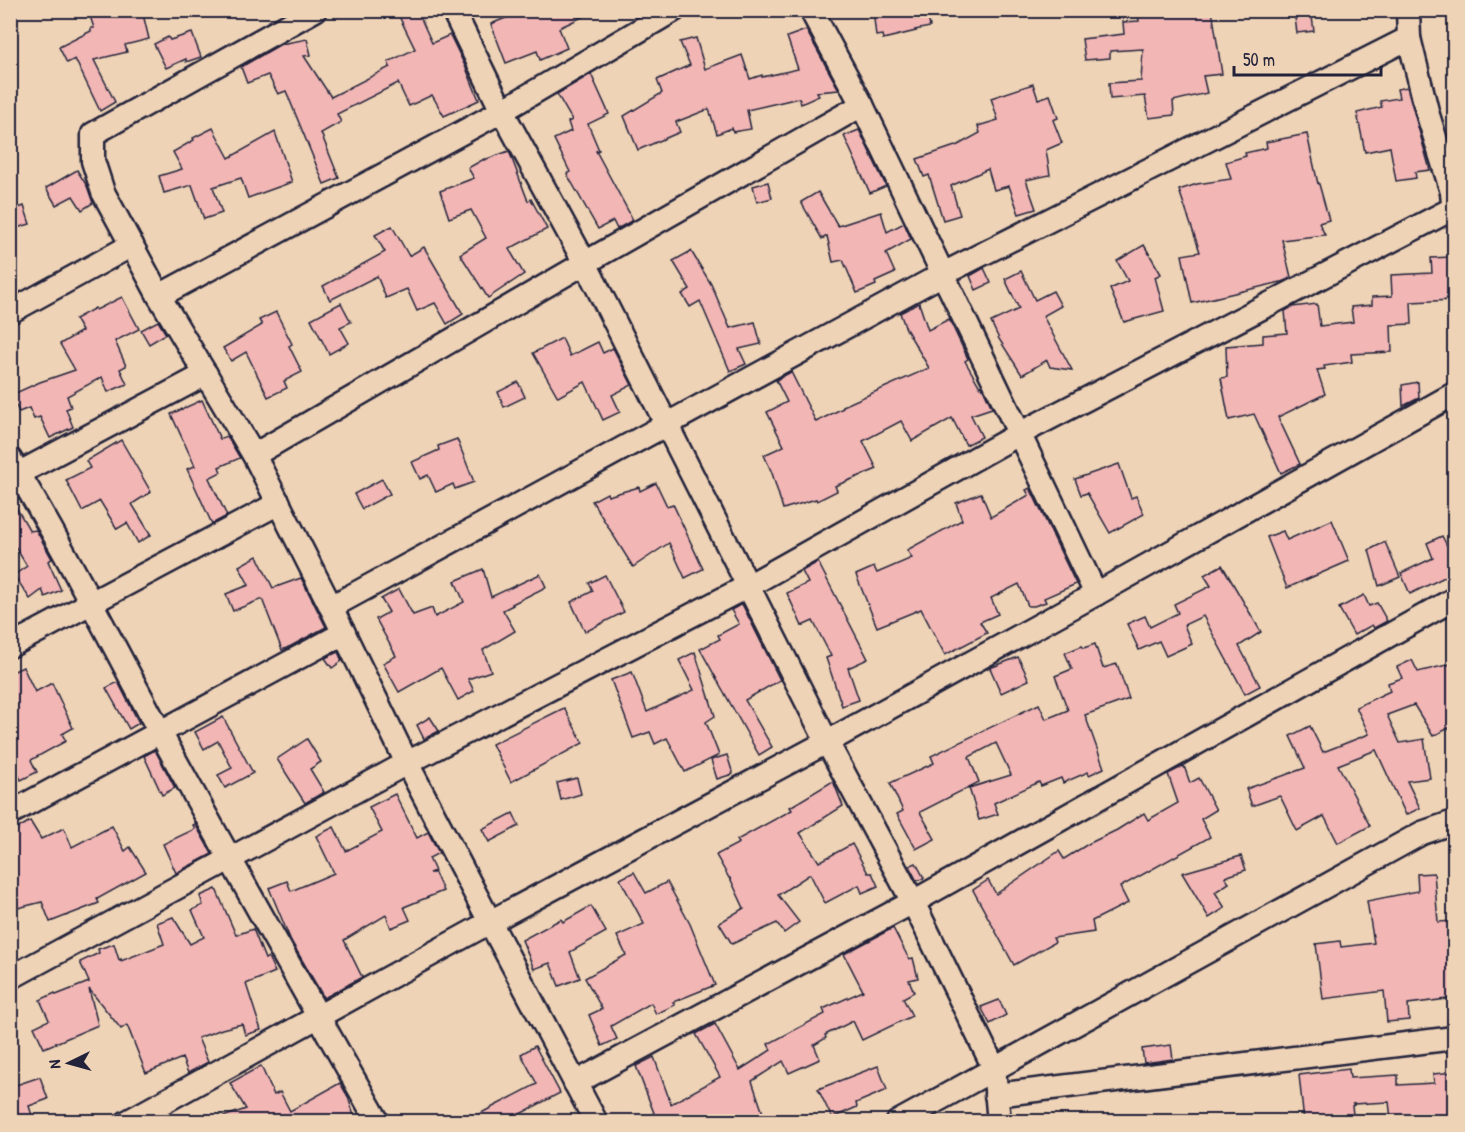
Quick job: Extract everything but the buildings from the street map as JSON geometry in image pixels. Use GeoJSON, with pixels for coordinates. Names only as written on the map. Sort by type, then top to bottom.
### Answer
{"type":"FeatureCollection","features":[{"type":"Feature","properties":{"kind":"street"},"geometry":{"type":"LineString","coordinates":[[315,10],[93,135],[93,161],[102,192],[159,296],[255,455],[407,763],[596,1122]]}},
{"type":"Feature","properties":{"kind":"street"},"geometry":{"type":"LineString","coordinates":[[453,10],[502,111],[585,263],[827,742],[913,902],[994,1068],[999,1122]]}},
{"type":"Feature","properties":{"kind":"street"},"geometry":{"type":"LineString","coordinates":[[159,296],[502,111],[674,10]]}},
{"type":"Feature","properties":{"kind":"street"},"geometry":{"type":"LineString","coordinates":[[811,10],[862,105],[1096,594]]}},
{"type":"Feature","properties":{"kind":"street"},"geometry":{"type":"LineString","coordinates":[[1408,10],[1410,38],[1428,114],[1452,192],[1455,216]]}},
{"type":"Feature","properties":{"kind":"street"},"geometry":{"type":"LineString","coordinates":[[331,607],[943,274],[1410,38]]}},
{"type":"Feature","properties":{"kind":"street"},"geometry":{"type":"LineString","coordinates":[[255,455],[862,105]]}},
{"type":"Feature","properties":{"kind":"street"},"geometry":{"type":"LineString","coordinates":[[10,978],[407,763],[748,586],[1020,434],[1454,208]]}},
{"type":"Feature","properties":{"kind":"street"},"geometry":{"type":"LineString","coordinates":[[10,312],[132,245]]}},
{"type":"Feature","properties":{"kind":"street"},"geometry":{"type":"LineString","coordinates":[[206,374],[13,470],[92,603],[161,732],[378,1122]]}},
{"type":"Feature","properties":{"kind":"street"},"geometry":{"type":"LineString","coordinates":[[127,1122],[490,922],[827,742],[1455,394]]}},
{"type":"Feature","properties":{"kind":"street"},"geometry":{"type":"LineString","coordinates":[[10,646],[279,503]]}},
{"type":"Feature","properties":{"kind":"street"},"geometry":{"type":"LineString","coordinates":[[575,1083],[913,902],[1455,599]]}},
{"type":"Feature","properties":{"kind":"street"},"geometry":{"type":"LineString","coordinates":[[10,813],[344,633]]}},
{"type":"Feature","properties":{"kind":"street"},"geometry":{"type":"LineString","coordinates":[[898,1122],[1422,833],[1455,822]]}},
{"type":"Feature","properties":{"kind":"street"},"geometry":{"type":"LineString","coordinates":[[996,1095],[1455,1038]]}}]}
